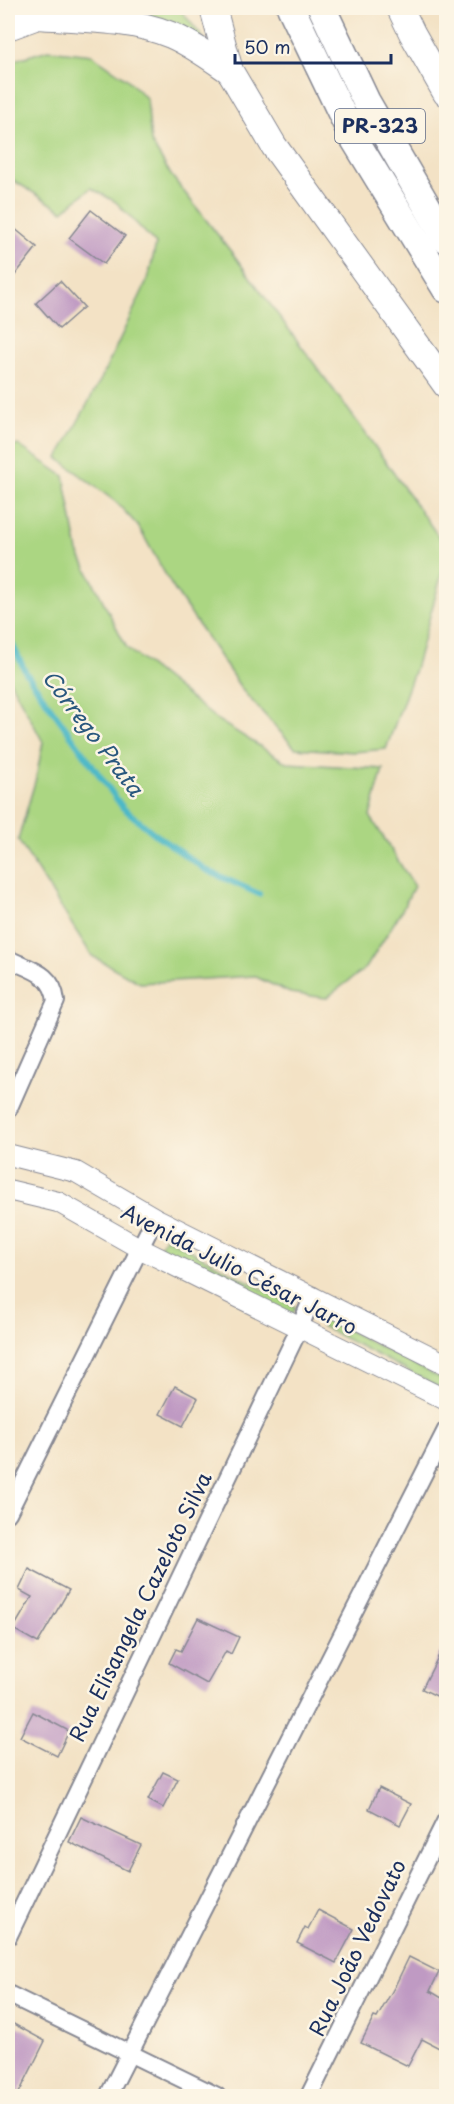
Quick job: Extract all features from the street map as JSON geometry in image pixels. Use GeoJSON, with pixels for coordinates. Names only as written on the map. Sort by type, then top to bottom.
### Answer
{"type":"FeatureCollection","features":[{"type":"Feature","properties":{"kind":"highway","name":"PR-323"},"geometry":{"type":"LineString","coordinates":[[291,8],[353,137],[447,289]]}},
{"type":"Feature","properties":{"kind":"highway","name":"PR-323"},"geometry":{"type":"LineString","coordinates":[[322,8],[366,101],[447,239]]}},
{"type":"Feature","properties":{"kind":"main road"},"geometry":{"type":"LineString","coordinates":[[213,8],[230,71],[274,146],[447,385]]}},
{"type":"Feature","properties":{"kind":"main road"},"geometry":{"type":"LineString","coordinates":[[400,8],[447,93]]}},
{"type":"Feature","properties":{"kind":"main road"},"geometry":{"type":"LineString","coordinates":[[8,27],[48,12],[152,28],[189,44],[230,71]]}},
{"type":"Feature","properties":{"kind":"street"},"geometry":{"type":"LineString","coordinates":[[8,959],[46,977],[55,988],[56,1001],[8,1110]]}},
{"type":"Feature","properties":{"kind":"street","name":"Avenida Julio César Jarro"},"geometry":{"type":"LineString","coordinates":[[8,1155],[76,1172],[155,1218],[447,1364]]}},
{"type":"Feature","properties":{"kind":"street","name":"Avenida Julio César Jarro"},"geometry":{"type":"LineString","coordinates":[[8,1190],[58,1202],[141,1249],[299,1329],[447,1400]]}},
{"type":"Feature","properties":{"kind":"street"},"geometry":{"type":"LineString","coordinates":[[8,1513],[155,1218]]}},
{"type":"Feature","properties":{"kind":"street","name":"Rua Elisangela Cazeloto Silva"},"geometry":{"type":"LineString","coordinates":[[8,1936],[313,1296]]}},
{"type":"Feature","properties":{"kind":"street"},"geometry":{"type":"LineString","coordinates":[[108,2097],[447,1431]]}},
{"type":"Feature","properties":{"kind":"street","name":"Rua João Vedovato"},"geometry":{"type":"LineString","coordinates":[[309,2097],[447,1820]]}},
{"type":"Feature","properties":{"kind":"street"},"geometry":{"type":"LineString","coordinates":[[8,1994],[217,2097]]}},
{"type":"Feature","properties":{"kind":"green space"},"geometry":{"type":"Polygon","coordinates":[[[154,8],[179,8],[204,39],[118,14],[154,8]]]}},
{"type":"Feature","properties":{"kind":"green space"},"geometry":{"type":"Polygon","coordinates":[[[48,50],[92,55],[127,79],[147,99],[151,142],[171,175],[236,258],[361,427],[446,547],[446,559],[415,669],[386,749],[354,752],[295,748],[243,691],[172,586],[138,526],[117,503],[58,458],[101,379],[148,279],[156,244],[116,202],[91,188],[63,211],[8,177],[8,62],[48,50]]]}},
{"type":"Feature","properties":{"kind":"green space"},"geometry":{"type":"Polygon","coordinates":[[[18,445],[64,476],[78,552],[127,648],[219,721],[287,763],[383,769],[370,816],[414,886],[401,912],[366,968],[326,998],[290,993],[254,976],[140,983],[92,956],[18,840],[36,778],[43,742],[8,677],[8,447],[18,445]]]}},
{"type":"Feature","properties":{"kind":"green space"},"geometry":{"type":"Polygon","coordinates":[[[165,1237],[296,1307],[290,1319],[159,1249],[165,1237]]]}},
{"type":"Feature","properties":{"kind":"green space"},"geometry":{"type":"Polygon","coordinates":[[[325,1318],[446,1381],[446,1391],[321,1326],[325,1318]]]}},
{"type":"Feature","properties":{"kind":"building"},"geometry":{"type":"Polygon","coordinates":[[[91,210],[125,236],[104,264],[69,238],[91,210]]]}},
{"type":"Feature","properties":{"kind":"building"},"geometry":{"type":"Polygon","coordinates":[[[8,223],[37,247],[8,284],[8,223]]]}},
{"type":"Feature","properties":{"kind":"building"},"geometry":{"type":"Polygon","coordinates":[[[60,281],[84,307],[59,329],[36,303],[60,281]]]}},
{"type":"Feature","properties":{"kind":"building"},"geometry":{"type":"Polygon","coordinates":[[[175,1386],[198,1398],[183,1426],[160,1414],[175,1386]]]}},
{"type":"Feature","properties":{"kind":"building"},"geometry":{"type":"Polygon","coordinates":[[[29,1569],[69,1590],[38,1643],[13,1629],[32,1597],[19,1590],[29,1569]]]}},
{"type":"Feature","properties":{"kind":"building"},"geometry":{"type":"Polygon","coordinates":[[[198,1618],[239,1637],[231,1654],[226,1651],[207,1684],[169,1663],[176,1649],[181,1651],[198,1618]]]}},
{"type":"Feature","properties":{"kind":"building"},"geometry":{"type":"Polygon","coordinates":[[[447,1639],[447,1701],[422,1689],[447,1639]]]}},
{"type":"Feature","properties":{"kind":"building"},"geometry":{"type":"Polygon","coordinates":[[[33,1712],[69,1731],[57,1756],[20,1737],[33,1712]]]}},
{"type":"Feature","properties":{"kind":"building"},"geometry":{"type":"Polygon","coordinates":[[[163,1772],[178,1779],[163,1808],[148,1800],[163,1772]]]}},
{"type":"Feature","properties":{"kind":"building"},"geometry":{"type":"Polygon","coordinates":[[[379,1788],[411,1804],[400,1825],[369,1809],[379,1788]]]}},
{"type":"Feature","properties":{"kind":"building"},"geometry":{"type":"Polygon","coordinates":[[[81,1817],[141,1845],[128,1871],[69,1842],[81,1817]]]}},
{"type":"Feature","properties":{"kind":"building"},"geometry":{"type":"Polygon","coordinates":[[[318,1910],[354,1929],[336,1963],[297,1943],[305,1927],[308,1929],[318,1910]]]}},
{"type":"Feature","properties":{"kind":"building"},"geometry":{"type":"Polygon","coordinates":[[[409,1957],[439,1972],[430,1991],[447,2001],[447,2052],[422,2039],[408,2066],[361,2043],[374,2017],[377,2018],[395,1986],[409,1957]]]}},
{"type":"Feature","properties":{"kind":"building"},"geometry":{"type":"Polygon","coordinates":[[[8,2021],[45,2041],[17,2097],[8,2097],[8,2021]]]}},
{"type":"Feature","properties":{"kind":"waterway","name":"Córrego Prata"},"geometry":{"type":"LineString","coordinates":[[8,635],[26,673],[123,808],[206,870],[259,894]]}}]}
